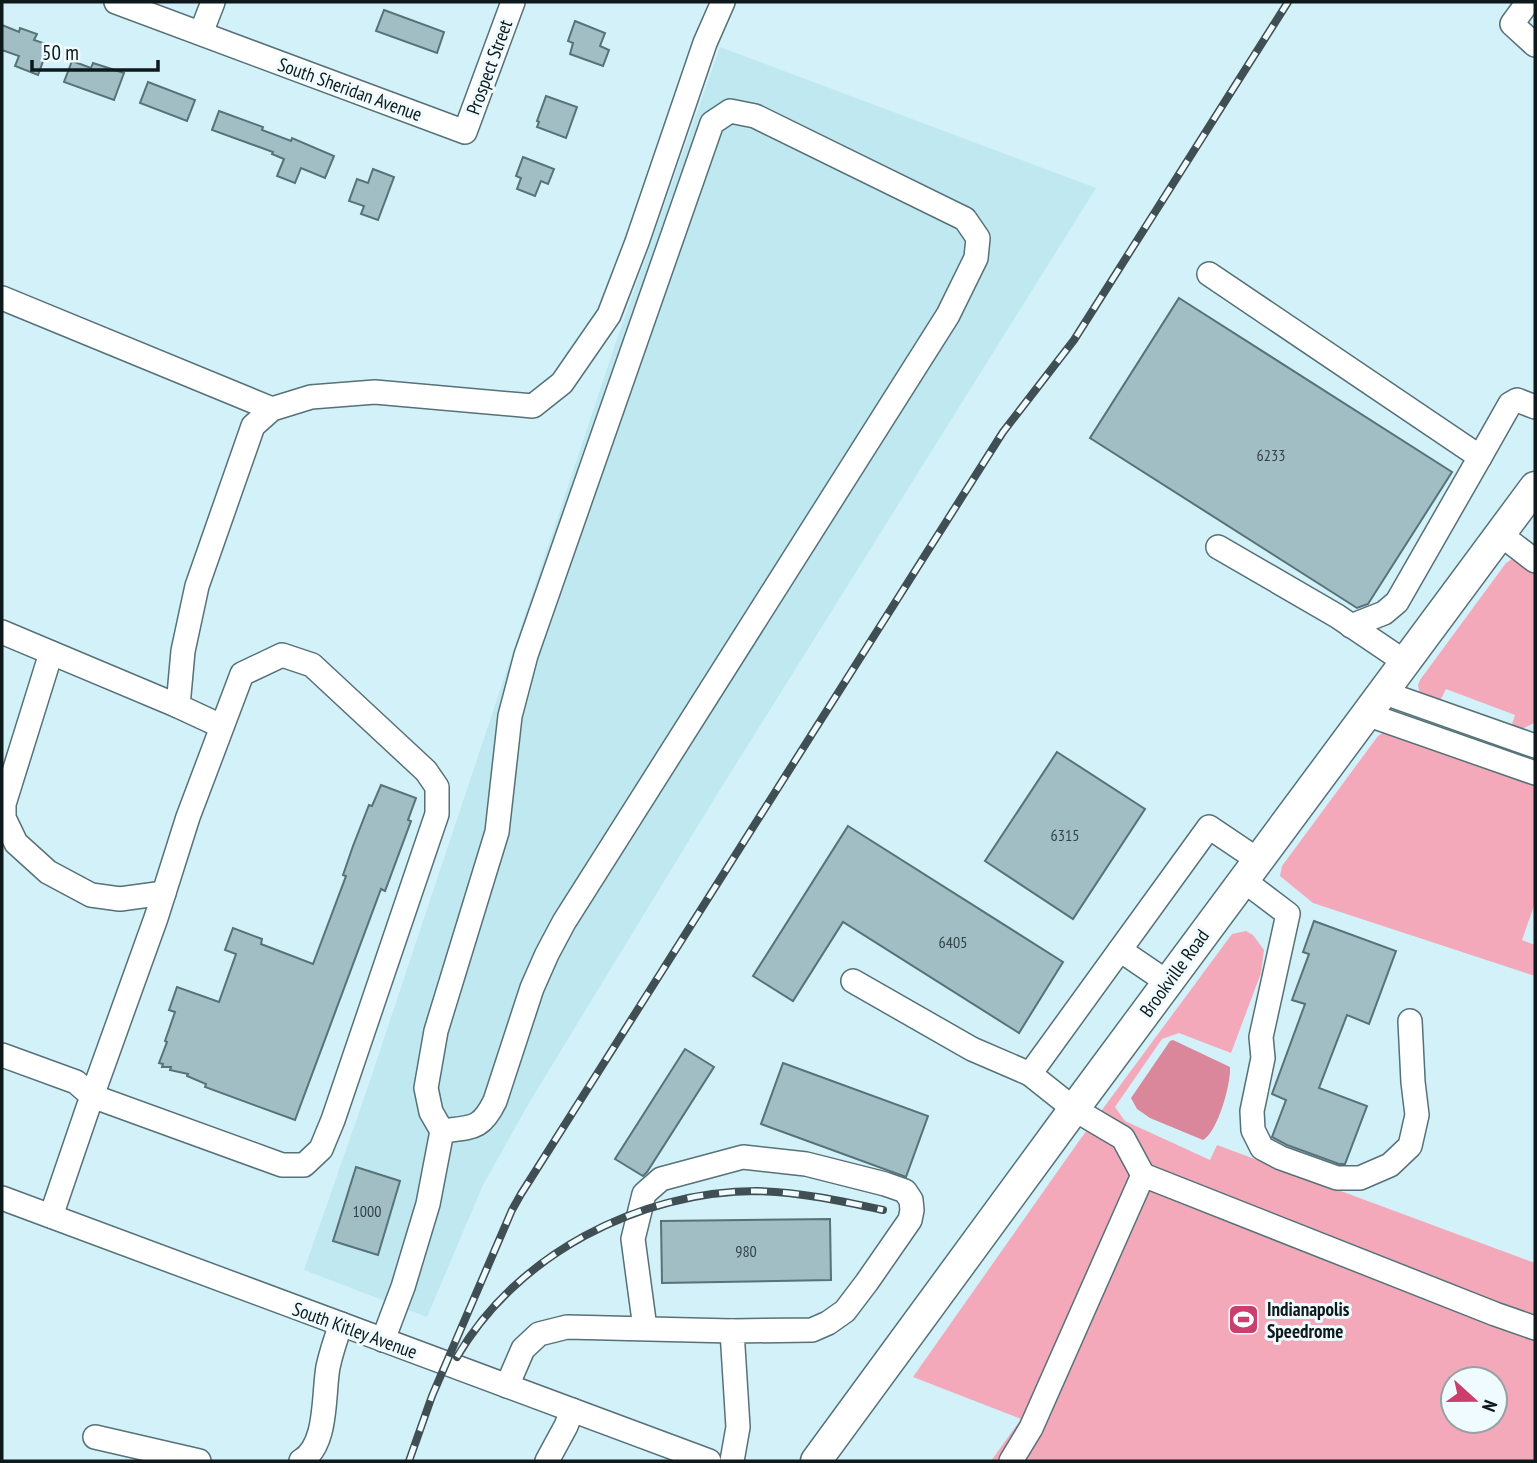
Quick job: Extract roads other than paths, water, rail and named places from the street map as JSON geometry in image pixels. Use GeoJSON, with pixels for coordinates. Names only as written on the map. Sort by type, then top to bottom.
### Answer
{"type":"FeatureCollection","features":[{"type":"Feature","properties":{"kind":"main road","name":"Brookville Road"},"geometry":{"type":"LineString","coordinates":[[816,1461],[1535,487]]}},
{"type":"Feature","properties":{"kind":"street","name":"South Sheridan Avenue"},"geometry":{"type":"LineString","coordinates":[[116,2],[465,132]]}},
{"type":"Feature","properties":{"kind":"street"},"geometry":{"type":"LineString","coordinates":[[201,33],[213,2]]}},
{"type":"Feature","properties":{"kind":"street","name":"Prospect Street"},"geometry":{"type":"LineString","coordinates":[[465,132],[513,2]]}},
{"type":"Feature","properties":{"kind":"street"},"geometry":{"type":"LineString","coordinates":[[178,706],[183,651],[197,586],[253,426],[272,409],[311,397],[375,392],[533,406],[562,383],[609,315],[637,242],[705,43],[723,2]]}},
{"type":"Feature","properties":{"kind":"street"},"geometry":{"type":"LineString","coordinates":[[1528,2],[1512,24],[1535,45]]}},
{"type":"Feature","properties":{"kind":"street"},"geometry":{"type":"LineString","coordinates":[[383,1340],[403,1287],[428,1204],[442,1131],[430,1112],[426,1088],[436,1031],[498,832],[510,716],[526,655],[712,123],[730,111],[755,116],[965,219],[978,237],[976,258],[948,315],[564,922],[532,988],[488,1115],[476,1126],[442,1131]]}},
{"type":"Feature","properties":{"kind":"street"},"geometry":{"type":"LineString","coordinates":[[1209,274],[1480,457]]}},
{"type":"Feature","properties":{"kind":"street"},"geometry":{"type":"LineString","coordinates":[[2,298],[272,409]]}},
{"type":"Feature","properties":{"kind":"street"},"geometry":{"type":"LineString","coordinates":[[1351,626],[1384,613],[1396,602],[1510,404],[1517,400],[1535,407]]}},
{"type":"Feature","properties":{"kind":"street"},"geometry":{"type":"LineString","coordinates":[[1500,534],[1535,561]]}},
{"type":"Feature","properties":{"kind":"street"},"geometry":{"type":"LineString","coordinates":[[1218,547],[1351,626],[1405,662]]}},
{"type":"Feature","properties":{"kind":"street"},"geometry":{"type":"LineString","coordinates":[[2,632],[221,726]]}},
{"type":"Feature","properties":{"kind":"street"},"geometry":{"type":"LineString","coordinates":[[51,653],[4,804],[5,818],[16,842],[48,872],[91,895],[120,899],[164,893]]}},
{"type":"Feature","properties":{"kind":"street"},"geometry":{"type":"LineString","coordinates":[[2,1055],[76,1082],[92,1096],[282,1165],[304,1164],[321,1149],[333,1120],[437,814],[437,787],[426,771],[313,665],[282,656],[242,674],[188,817],[164,893],[92,1096],[51,1216]]}},
{"type":"Feature","properties":{"kind":"street"},"geometry":{"type":"LineString","coordinates":[[1374,703],[1535,746]]}},
{"type":"Feature","properties":{"kind":"street"},"geometry":{"type":"LineString","coordinates":[[1374,703],[1535,773]]}},
{"type":"Feature","properties":{"kind":"street"},"geometry":{"type":"LineString","coordinates":[[1030,1074],[1209,827],[1288,914],[1261,1037],[1263,1058],[1251,1111],[1253,1130],[1262,1148],[1281,1158],[1337,1178],[1360,1178],[1390,1165],[1410,1146],[1418,1115],[1413,1082],[1410,1021]]}},
{"type":"Feature","properties":{"kind":"street"},"geometry":{"type":"LineString","coordinates":[[1119,950],[1167,982]]}},
{"type":"Feature","properties":{"kind":"street"},"geometry":{"type":"LineString","coordinates":[[853,981],[972,1049],[1030,1074],[1074,1109],[1123,1138],[1143,1175],[1535,1328]]}},
{"type":"Feature","properties":{"kind":"street"},"geometry":{"type":"LineString","coordinates":[[507,1386],[523,1349],[539,1334],[567,1327],[732,1331],[812,1330],[828,1323],[845,1311],[910,1220],[911,1200],[905,1191],[806,1164],[743,1157],[661,1179],[643,1194],[633,1239],[645,1328]]}},
{"type":"Feature","properties":{"kind":"street"},"geometry":{"type":"LineString","coordinates":[[1011,1461],[1031,1428],[1143,1175]]}},
{"type":"Feature","properties":{"kind":"street","name":"South Kitley Avenue"},"geometry":{"type":"LineString","coordinates":[[2,1198],[707,1461]]}},
{"type":"Feature","properties":{"kind":"street"},"geometry":{"type":"LineString","coordinates":[[301,1461],[308,1457],[321,1430],[328,1366],[341,1324]]}},
{"type":"Feature","properties":{"kind":"street"},"geometry":{"type":"LineString","coordinates":[[732,1331],[738,1427],[732,1461]]}},
{"type":"Feature","properties":{"kind":"street"},"geometry":{"type":"LineString","coordinates":[[547,1461],[572,1410]]}},
{"type":"Feature","properties":{"kind":"street"},"geometry":{"type":"LineString","coordinates":[[95,1437],[198,1461]]}},
{"type":"Feature","properties":{"kind":"railway"},"geometry":{"type":"LineString","coordinates":[[409,1461],[432,1396],[521,1194],[1003,432],[1074,340],[1288,2]]}},
{"type":"Feature","properties":{"kind":"railway"},"geometry":{"type":"LineString","coordinates":[[457,1357],[482,1321],[512,1288],[547,1260],[585,1236],[626,1217],[669,1203],[713,1194],[757,1191],[805,1195],[883,1210]]}},
{"type":"Feature","properties":{"kind":"place","name":"Indianapolis Speedrome"},"geometry":{"type":"Point","coordinates":[1244,1320]}}]}
